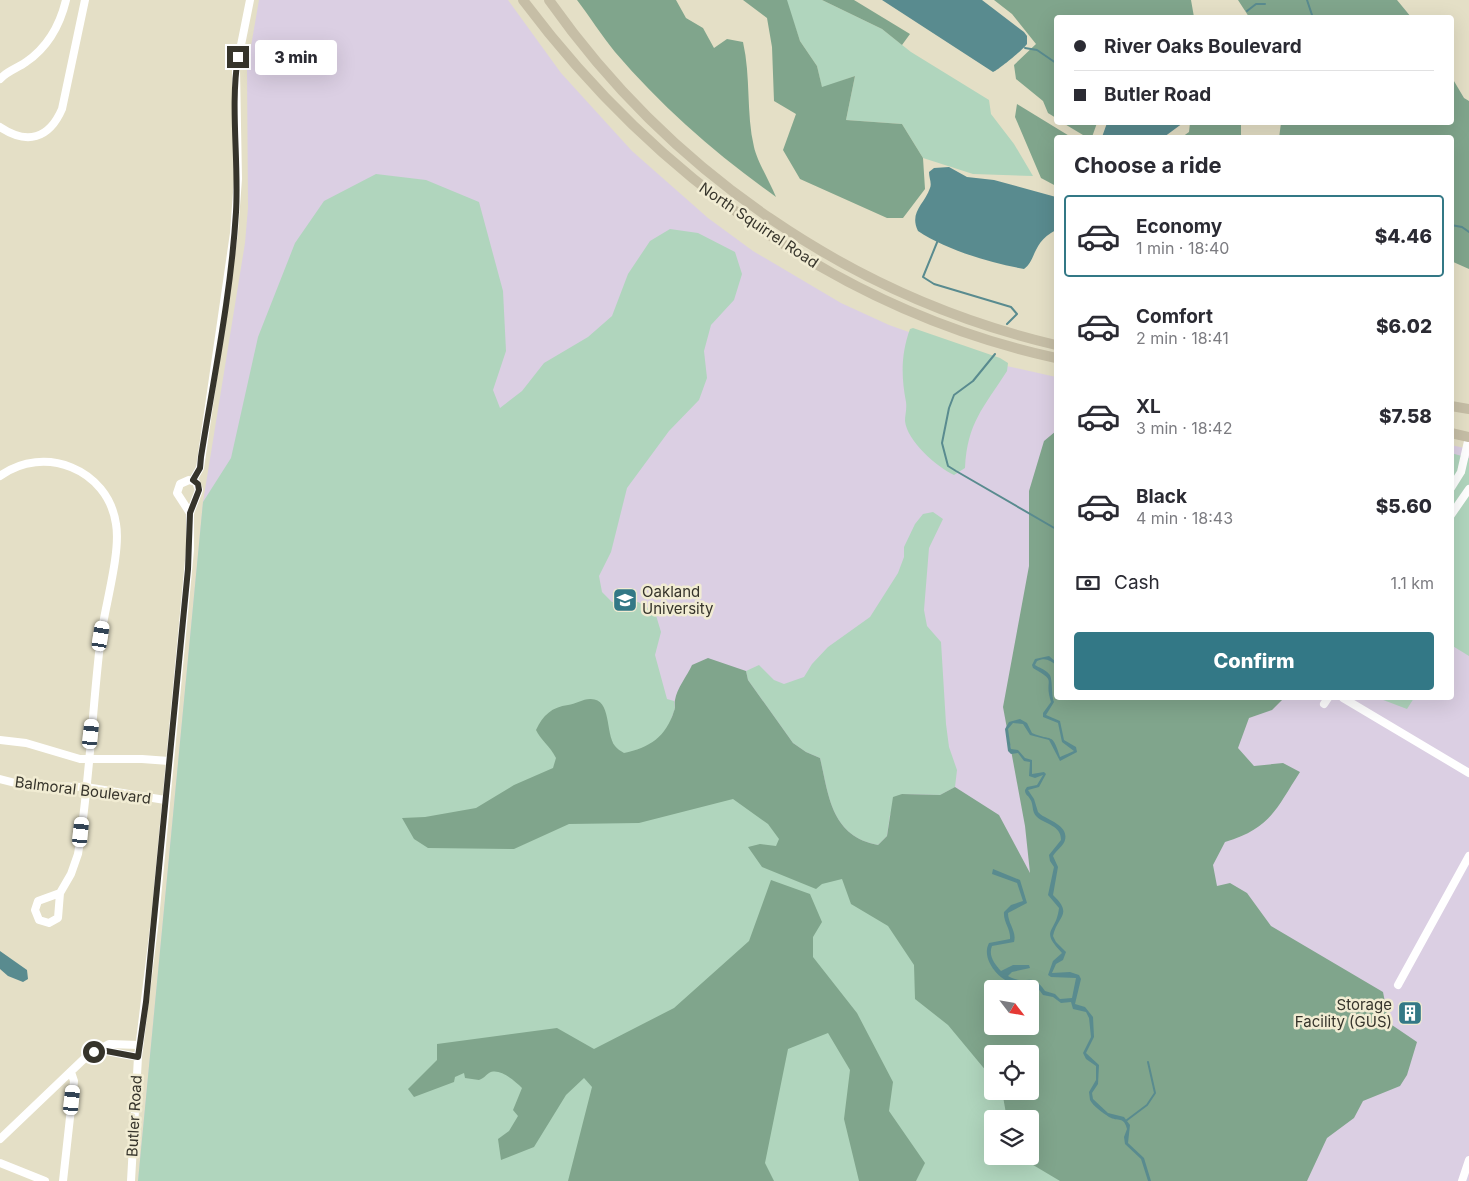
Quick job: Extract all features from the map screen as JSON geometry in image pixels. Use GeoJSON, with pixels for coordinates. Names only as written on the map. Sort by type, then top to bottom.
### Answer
{"type":"FeatureCollection","features":[{"type":"Feature","properties":{"kind":"main road","name":"North Squirrel Road"},"geometry":{"type":"LineString","coordinates":[[523,0],[569,59],[628,122],[689,176],[745,219],[823,268],[894,304],[977,336],[1054,357]]}},
{"type":"Feature","properties":{"kind":"main road","name":"North Squirrel Road"},"geometry":{"type":"LineString","coordinates":[[549,0],[598,64],[642,112],[700,166],[760,213],[821,251],[897,290],[988,326],[1054,344]]}},
{"type":"Feature","properties":{"kind":"main road"},"geometry":{"type":"LineString","coordinates":[[1454,406],[1469,409]]}},
{"type":"Feature","properties":{"kind":"main road"},"geometry":{"type":"LineString","coordinates":[[1454,434],[1469,437]]}},
{"type":"Feature","properties":{"kind":"street"},"geometry":{"type":"LineString","coordinates":[[0,79],[27,62],[43,47],[61,19],[66,0]]}},
{"type":"Feature","properties":{"kind":"street"},"geometry":{"type":"LineString","coordinates":[[0,127],[16,136],[32,138],[46,133],[56,124],[62,109],[83,0]]}},
{"type":"Feature","properties":{"kind":"street","name":"Butler Road"},"geometry":{"type":"LineString","coordinates":[[193,480],[200,462],[232,251],[238,179],[236,70],[250,0]]}},
{"type":"Feature","properties":{"kind":"street"},"geometry":{"type":"LineString","coordinates":[[1454,483],[1461,472],[1469,437]]}},
{"type":"Feature","properties":{"kind":"street"},"geometry":{"type":"LineString","coordinates":[[0,476],[17,466],[38,462],[69,466],[82,472],[99,486],[114,513],[117,526],[116,544],[101,636],[86,788],[76,860],[60,893]]}},
{"type":"Feature","properties":{"kind":"street","name":"Butler Road"},"geometry":{"type":"LineString","coordinates":[[131,1181],[139,1045],[146,1002],[190,550],[190,513],[199,490],[198,484],[193,480]]}},
{"type":"Feature","properties":{"kind":"street","name":"Butler Road"},"geometry":{"type":"LineString","coordinates":[[190,513],[177,493],[180,484],[193,480]]}},
{"type":"Feature","properties":{"kind":"street"},"geometry":{"type":"LineString","coordinates":[[1454,511],[1469,489]]}},
{"type":"Feature","properties":{"kind":"street"},"geometry":{"type":"LineString","coordinates":[[1346,700],[1469,773]]}},
{"type":"Feature","properties":{"kind":"street","name":"Balmoral Boulevard"},"geometry":{"type":"LineString","coordinates":[[0,740],[26,743],[88,760],[142,759],[169,761]]}},
{"type":"Feature","properties":{"kind":"street","name":"Balmoral Boulevard"},"geometry":{"type":"LineString","coordinates":[[0,779],[27,786],[86,788],[165,800]]}},
{"type":"Feature","properties":{"kind":"street"},"geometry":{"type":"LineString","coordinates":[[1398,985],[1469,856]]}},
{"type":"Feature","properties":{"kind":"street"},"geometry":{"type":"LineString","coordinates":[[0,1138],[87,1056],[109,1044],[139,1045]]}},
{"type":"Feature","properties":{"kind":"street"},"geometry":{"type":"LineString","coordinates":[[101,1050],[138,1057]]}},
{"type":"Feature","properties":{"kind":"street"},"geometry":{"type":"LineString","coordinates":[[62,1181],[74,1081],[71,1072]]}},
{"type":"Feature","properties":{"kind":"street"},"geometry":{"type":"LineString","coordinates":[[1462,1181],[1469,1160]]}},
{"type":"Feature","properties":{"kind":"street"},"geometry":{"type":"LineString","coordinates":[[0,1163],[46,1181]]}},
{"type":"Feature","properties":{"kind":"shaded area","name":"Oakland University"},"geometry":{"type":"Polygon","coordinates":[[[259,0],[508,0],[561,73],[632,151],[708,218],[753,251],[841,303],[889,325],[1002,365],[1054,377],[1054,700],[1454,700],[1454,446],[1469,449],[1469,1181],[138,1181],[203,502],[245,243],[248,208],[247,69],[259,0]]]}},
{"type":"Feature","properties":{"kind":"green space"},"geometry":{"type":"Polygon","coordinates":[[[577,0],[676,0],[686,18],[703,28],[714,48],[727,39],[743,42],[754,147],[776,197],[712,147],[671,111],[615,52],[577,0]]]}},
{"type":"Feature","properties":{"kind":"green space"},"geometry":{"type":"Polygon","coordinates":[[[743,0],[787,0],[800,41],[817,66],[822,87],[855,76],[846,120],[902,124],[923,158],[925,189],[903,218],[887,218],[800,179],[783,150],[796,114],[774,101],[772,47],[767,18],[743,0]]]}},
{"type":"Feature","properties":{"kind":"green space"},"geometry":{"type":"Polygon","coordinates":[[[786,0],[822,0],[882,29],[911,52],[989,100],[991,114],[1014,144],[1033,176],[973,174],[923,158],[902,124],[846,120],[855,76],[822,88],[817,66],[800,41],[786,0]]]}},
{"type":"Feature","properties":{"kind":"green space"},"geometry":{"type":"Polygon","coordinates":[[[822,0],[854,0],[910,34],[902,45],[882,29],[822,0]]]}},
{"type":"Feature","properties":{"kind":"green space"},"geometry":{"type":"Polygon","coordinates":[[[994,0],[1191,0],[1194,15],[1054,15],[1054,117],[1048,113],[1043,101],[1016,79],[1014,65],[1036,44],[1012,14],[994,0]]]}},
{"type":"Feature","properties":{"kind":"green space"},"geometry":{"type":"Polygon","coordinates":[[[1238,0],[1397,0],[1409,15],[1248,15],[1238,0]]]}},
{"type":"Feature","properties":{"kind":"green space"},"geometry":{"type":"Polygon","coordinates":[[[1454,81],[1464,98],[1469,101],[1469,269],[1454,262],[1454,135],[1279,135],[1281,125],[1454,125],[1454,81]]]}},
{"type":"Feature","properties":{"kind":"green space"},"geometry":{"type":"Polygon","coordinates":[[[1017,104],[1068,135],[1054,135],[1054,185],[1041,178],[1015,117],[1017,104]]]}},
{"type":"Feature","properties":{"kind":"green space"},"geometry":{"type":"Polygon","coordinates":[[[1066,125],[1096,125],[1093,135],[1083,135],[1066,125]]]}},
{"type":"Feature","properties":{"kind":"green space"},"geometry":{"type":"Polygon","coordinates":[[[1190,125],[1241,125],[1241,135],[1185,135],[1189,132],[1190,125]]]}},
{"type":"Feature","properties":{"kind":"green space"},"geometry":{"type":"Polygon","coordinates":[[[376,174],[426,180],[479,202],[503,291],[506,351],[493,390],[500,408],[522,391],[544,363],[588,337],[612,316],[628,274],[650,241],[670,229],[698,233],[735,252],[742,274],[734,300],[711,325],[704,351],[707,378],[699,400],[669,431],[627,488],[611,552],[599,576],[602,592],[612,602],[638,602],[655,612],[661,632],[655,655],[667,699],[674,701],[675,709],[671,719],[984,982],[984,1035],[1035,1035],[1118,1181],[138,1181],[203,502],[231,458],[258,337],[295,243],[324,201],[376,174]]]}},
{"type":"Feature","properties":{"kind":"green space"},"geometry":{"type":"Polygon","coordinates":[[[913,328],[1000,358],[1008,363],[1007,371],[973,427],[966,452],[965,468],[954,475],[939,466],[924,453],[907,429],[903,365],[907,338],[910,329],[913,328]]]}},
{"type":"Feature","properties":{"kind":"green space"},"geometry":{"type":"Polygon","coordinates":[[[1054,433],[1054,700],[1282,700],[1272,710],[1249,718],[1238,748],[1254,766],[1283,763],[1300,772],[1271,816],[1253,830],[1225,842],[1213,865],[1217,886],[1230,883],[1247,893],[1271,926],[1383,992],[1389,1023],[1417,1042],[1407,1075],[1400,1086],[1363,1101],[1354,1118],[1327,1138],[1307,1181],[1060,1181],[1033,1165],[1039,1165],[1039,1110],[1005,1110],[1004,1100],[1039,1100],[1039,1045],[984,1045],[984,1068],[948,1025],[915,999],[914,965],[888,926],[851,904],[842,879],[822,884],[816,889],[762,867],[748,847],[760,844],[776,846],[779,839],[768,824],[733,799],[639,823],[569,824],[514,849],[428,848],[414,839],[402,818],[425,817],[476,808],[514,785],[553,768],[556,758],[536,730],[549,713],[562,706],[587,699],[597,700],[605,710],[612,740],[617,748],[624,753],[649,744],[661,734],[671,720],[675,710],[675,700],[678,691],[692,665],[708,658],[746,671],[748,680],[793,743],[806,752],[820,758],[830,800],[841,824],[850,833],[862,840],[878,845],[887,836],[893,797],[902,794],[940,795],[955,787],[999,815],[1030,873],[1025,826],[1003,707],[1029,566],[1029,491],[1044,441],[1054,433]]]}},
{"type":"Feature","properties":{"kind":"green space"},"geometry":{"type":"Polygon","coordinates":[[[1454,454],[1469,458],[1469,656],[1454,647],[1454,454]]]}},
{"type":"Feature","properties":{"kind":"green space"},"geometry":{"type":"Polygon","coordinates":[[[933,512],[943,519],[929,548],[924,610],[927,626],[941,642],[946,724],[949,747],[957,770],[955,787],[940,795],[902,794],[890,815],[887,836],[878,845],[862,840],[850,833],[841,824],[830,800],[820,758],[806,752],[793,743],[748,680],[746,671],[759,665],[774,680],[784,684],[804,677],[812,664],[828,647],[870,617],[898,573],[904,557],[904,547],[915,524],[923,514],[933,512]]]}},
{"type":"Feature","properties":{"kind":"green space"},"geometry":{"type":"Polygon","coordinates":[[[1383,700],[1413,700],[1407,709],[1383,700]]]}},
{"type":"Feature","properties":{"kind":"green space"},"geometry":{"type":"Polygon","coordinates":[[[771,880],[810,894],[822,922],[813,937],[813,957],[857,1013],[893,1082],[889,1111],[925,1163],[916,1181],[859,1181],[844,1119],[850,1070],[828,1033],[788,1049],[765,1163],[774,1181],[568,1181],[592,1087],[584,1078],[566,1095],[534,1147],[501,1160],[498,1139],[509,1131],[518,1116],[513,1110],[522,1088],[511,1079],[497,1072],[489,1073],[479,1080],[465,1078],[464,1073],[455,1077],[454,1082],[414,1097],[408,1089],[437,1060],[437,1044],[557,1028],[594,1049],[674,1008],[749,941],[771,880]]]}},
{"type":"Feature","properties":{"kind":"water"},"geometry":{"type":"Polygon","coordinates":[[[882,0],[982,0],[1024,32],[1027,36],[1027,44],[1010,60],[993,72],[882,0]]]}},
{"type":"Feature","properties":{"kind":"water"},"geometry":{"type":"Polygon","coordinates":[[[1106,125],[1180,125],[1167,135],[1103,135],[1106,125]]]}},
{"type":"Feature","properties":{"kind":"water"},"geometry":{"type":"Polygon","coordinates":[[[949,167],[967,177],[994,180],[1054,196],[1054,231],[1038,246],[1028,266],[1024,269],[969,255],[929,238],[918,231],[915,219],[916,214],[930,188],[929,172],[934,168],[949,167]]]}},
{"type":"Feature","properties":{"kind":"water"},"geometry":{"type":"Polygon","coordinates":[[[1049,656],[1054,660],[1054,664],[1049,660],[1040,660],[1035,665],[1047,672],[1051,679],[1054,702],[1046,715],[1060,721],[1064,740],[1076,747],[1077,752],[1060,761],[1049,740],[1030,735],[1023,724],[1013,723],[1008,729],[1011,749],[1018,750],[1025,758],[1032,760],[1032,774],[1044,772],[1046,774],[1039,787],[1028,790],[1034,799],[1038,812],[1060,826],[1065,835],[1064,842],[1053,856],[1058,867],[1053,895],[1063,911],[1053,936],[1066,952],[1063,960],[1056,964],[1052,973],[1070,972],[1079,975],[1081,979],[1075,1004],[1085,1007],[1093,1017],[1094,1037],[1086,1053],[1099,1065],[1098,1084],[1092,1093],[1093,1099],[1108,1113],[1124,1117],[1130,1125],[1128,1143],[1144,1158],[1151,1181],[1148,1181],[1141,1159],[1125,1144],[1124,1137],[1127,1129],[1124,1122],[1109,1117],[1090,1100],[1089,1092],[1096,1080],[1096,1066],[1086,1059],[1083,1053],[1091,1037],[1089,1018],[1086,1012],[1073,1009],[1071,1002],[1061,1003],[1053,997],[1043,995],[1039,990],[1039,984],[1045,991],[1055,994],[1060,999],[1072,998],[1076,978],[1051,977],[1048,975],[1053,961],[1062,953],[1051,940],[1050,935],[1059,908],[1048,895],[1054,867],[1049,855],[1061,840],[1059,831],[1056,828],[1037,817],[1026,794],[1025,790],[1027,787],[1037,785],[1043,775],[1035,778],[1029,776],[1030,762],[1024,761],[1018,753],[1011,754],[1008,751],[1005,729],[1009,722],[1020,719],[1027,723],[1032,733],[1053,740],[1060,757],[1074,751],[1062,742],[1058,723],[1043,717],[1043,713],[1051,702],[1048,688],[1049,681],[1046,676],[1033,668],[1032,665],[1035,659],[1049,656]]]}},
{"type":"Feature","properties":{"kind":"water"},"geometry":{"type":"Polygon","coordinates":[[[993,869],[1020,880],[1027,903],[1008,913],[1015,938],[1014,942],[992,946],[991,950],[994,963],[1001,971],[1013,965],[1029,965],[1030,968],[1012,972],[1008,976],[1020,980],[1005,980],[994,970],[987,956],[987,950],[989,943],[1010,939],[1004,912],[1011,905],[1023,901],[1017,883],[992,874],[993,869]]]}},
{"type":"Feature","properties":{"kind":"water"},"geometry":{"type":"Polygon","coordinates":[[[0,951],[27,970],[28,979],[23,982],[8,976],[0,969],[0,951]]]}},
{"type":"Feature","properties":{"kind":"waterway"},"geometry":{"type":"LineString","coordinates":[[1307,0],[1312,15]]}},
{"type":"Feature","properties":{"kind":"waterway"},"geometry":{"type":"LineString","coordinates":[[1247,11],[1256,4],[1265,4]]}},
{"type":"Feature","properties":{"kind":"waterway"},"geometry":{"type":"LineString","coordinates":[[1025,48],[1037,50],[1054,62]]}},
{"type":"Feature","properties":{"kind":"waterway"},"geometry":{"type":"LineString","coordinates":[[1454,226],[1462,227],[1469,232]]}},
{"type":"Feature","properties":{"kind":"waterway"},"geometry":{"type":"LineString","coordinates":[[938,240],[923,277],[934,284],[1011,307],[1017,314],[1007,324]]}},
{"type":"Feature","properties":{"kind":"waterway"},"geometry":{"type":"LineString","coordinates":[[995,354],[973,381],[954,395],[949,408],[942,443],[948,466],[1054,528]]}},
{"type":"Feature","properties":{"kind":"waterway"},"geometry":{"type":"LineString","coordinates":[[1127,1120],[1147,1105],[1155,1093],[1148,1062]]}},
{"type":"Feature","properties":{"kind":"place","name":"Oakland University"},"geometry":{"type":"Point","coordinates":[625,600]}},
{"type":"Feature","properties":{"kind":"place","name":"Storage Facility (GUS)"},"geometry":{"type":"Point","coordinates":[1410,1013]}},
{"type":"Feature","properties":{"kind":"route"},"geometry":{"type":"LineString","coordinates":[[94,1052],[101,1050],[138,1057],[146,1002],[190,550],[190,513],[199,494],[198,484],[193,480],[200,468],[234,233],[238,179],[235,96],[238,57]]}}]}
